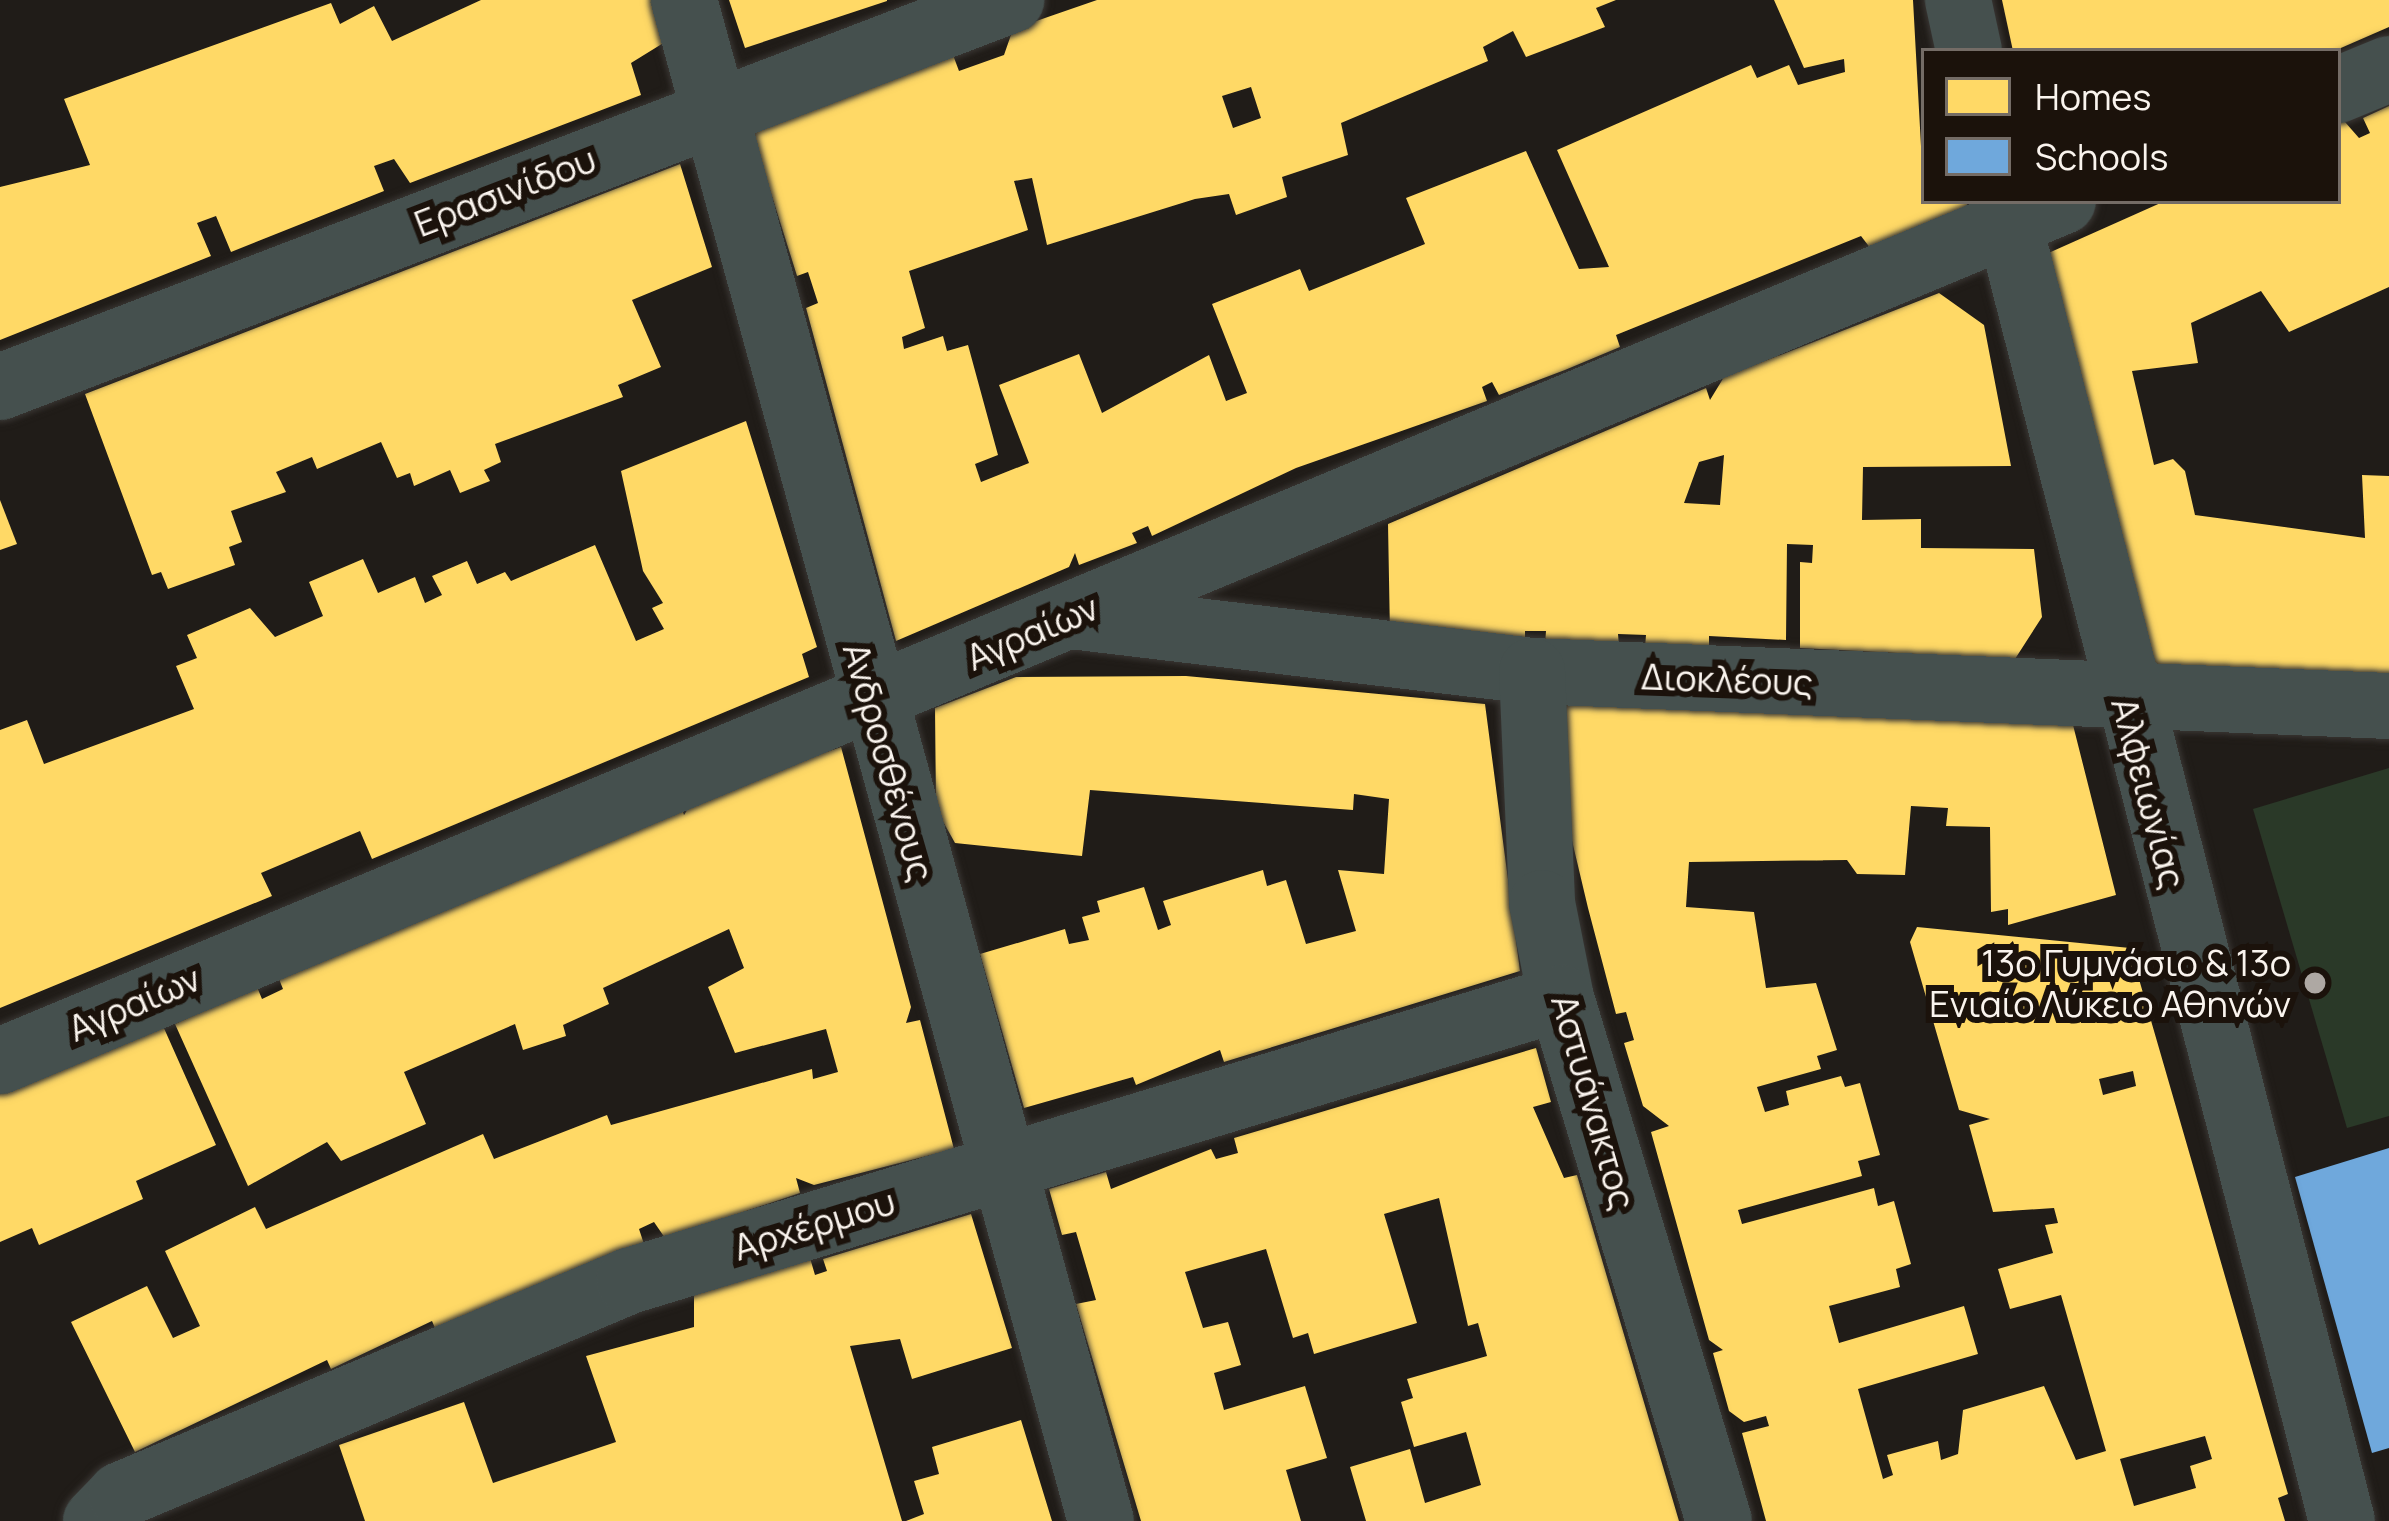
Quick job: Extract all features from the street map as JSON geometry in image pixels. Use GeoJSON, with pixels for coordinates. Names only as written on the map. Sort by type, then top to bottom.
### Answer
{"type":"FeatureCollection","features":[{"type":"Feature","properties":{"kind":"street","name":"Ανδροσθένους"},"geometry":{"type":"LineString","coordinates":[[684,0],[871,701],[1101,1521]]}},
{"type":"Feature","properties":{"kind":"street","name":"Ερασινίδου"},"geometry":{"type":"LineString","coordinates":[[0,387],[1011,0]]}},
{"type":"Feature","properties":{"kind":"street"},"geometry":{"type":"LineString","coordinates":[[1958,0],[1968,48]]}},
{"type":"Feature","properties":{"kind":"street"},"geometry":{"type":"LineString","coordinates":[[2341,89],[2389,69]]}},
{"type":"Feature","properties":{"kind":"street","name":"Αγραίων"},"geometry":{"type":"LineString","coordinates":[[0,1060],[631,789],[871,701],[2025,208]]}},
{"type":"Feature","properties":{"kind":"street","name":"Αλφειωνίας"},"geometry":{"type":"LineString","coordinates":[[2025,208],[2123,696],[2342,1521]]}},
{"type":"Feature","properties":{"kind":"street","name":"Διοκλέους"},"geometry":{"type":"LineString","coordinates":[[1068,616],[1532,671],[2389,706]]}},
{"type":"Feature","properties":{"kind":"street","name":"Αστυάνακτος"},"geometry":{"type":"LineString","coordinates":[[1532,671],[1542,903],[1562,998],[1719,1521]]}},
{"type":"Feature","properties":{"kind":"street","name":"Αρχέρμου"},"geometry":{"type":"LineString","coordinates":[[96,1521],[121,1495],[628,1280],[1562,998]]}},
{"type":"Feature","properties":{"kind":"green space"},"geometry":{"type":"Polygon","coordinates":[[[2389,768],[2389,1116],[2347,1128],[2253,809],[2389,768]]]}},
{"type":"Feature","properties":{"kind":"building: Homes"},"geometry":{"type":"Polygon","coordinates":[[[481,0],[652,0],[665,42],[631,63],[641,95],[410,183],[394,159],[374,166],[384,191],[231,252],[216,216],[197,223],[211,256],[0,340],[0,187],[90,165],[64,99],[331,3],[340,24],[374,6],[392,41],[481,0]]]}},
{"type":"Feature","properties":{"kind":"building: Homes"},"geometry":{"type":"Polygon","coordinates":[[[729,0],[887,0],[887,1],[745,48],[729,0]]]}},
{"type":"Feature","properties":{"kind":"building: Homes"},"geometry":{"type":"Polygon","coordinates":[[[1097,0],[1616,0],[1596,8],[1605,27],[1526,57],[1513,31],[1483,47],[1488,61],[1341,123],[1348,155],[1282,177],[1287,197],[1236,215],[1229,194],[1195,199],[1047,245],[1032,178],[1014,181],[1028,230],[909,271],[925,328],[902,337],[904,349],[943,336],[947,351],[968,345],[998,455],[975,464],[981,482],[1029,463],[999,385],[1079,354],[1102,413],[1209,355],[1226,401],[1247,393],[1212,304],[1300,269],[1309,291],[1425,244],[1406,198],[1526,151],[1579,269],[1609,267],[1557,150],[1751,65],[1757,78],[1789,65],[1798,85],[1845,72],[1844,59],[1804,68],[1774,0],[1913,0],[1921,204],[1967,204],[1969,212],[1871,249],[1861,236],[1616,335],[1620,347],[1499,395],[1492,382],[1482,387],[1487,401],[1296,468],[1152,536],[1148,526],[1132,533],[1137,543],[1079,565],[1075,553],[1069,567],[896,641],[806,308],[818,303],[808,272],[797,276],[750,126],[953,55],[959,71],[1004,55],[1013,29],[1097,0]],[[1251,87],[1222,96],[1233,128],[1261,118],[1251,87]]]}},
{"type":"Feature","properties":{"kind":"building: Homes"},"geometry":{"type":"Polygon","coordinates":[[[2002,0],[2389,0],[2389,27],[2341,48],[2012,48],[2002,0]]]}},
{"type":"Feature","properties":{"kind":"building: Homes"},"geometry":{"type":"Polygon","coordinates":[[[2389,106],[2389,287],[2289,332],[2261,291],[2191,323],[2198,363],[2132,371],[2154,465],[2173,459],[2185,471],[2195,515],[2365,538],[2362,475],[2389,476],[2389,675],[2133,669],[2044,255],[2158,204],[2341,204],[2341,117],[2359,138],[2370,133],[2363,118],[2389,106]]]}},
{"type":"Feature","properties":{"kind":"building: Homes"},"geometry":{"type":"Polygon","coordinates":[[[680,164],[712,267],[632,300],[661,367],[618,385],[623,397],[495,444],[501,462],[484,470],[490,481],[460,493],[450,470],[414,486],[410,473],[397,478],[381,442],[317,469],[312,457],[276,472],[286,492],[231,511],[242,542],[229,547],[235,565],[168,589],[161,572],[152,575],[85,394],[680,164]]]}},
{"type":"Feature","properties":{"kind":"building: Homes"},"geometry":{"type":"Polygon","coordinates":[[[1939,293],[1984,325],[2011,466],[1863,467],[1862,520],[1921,519],[1921,548],[2034,549],[2042,617],[2015,659],[1800,648],[1800,562],[1812,563],[1813,545],[1787,544],[1786,640],[1709,636],[1709,649],[1645,647],[1646,635],[1618,634],[1619,646],[1545,644],[1546,631],[1525,631],[1525,645],[1390,635],[1388,524],[1706,388],[1710,400],[1724,377],[1939,293]],[[1724,455],[1699,462],[1684,503],[1720,505],[1724,455]]]}},
{"type":"Feature","properties":{"kind":"building: Homes"},"geometry":{"type":"Polygon","coordinates":[[[746,421],[817,647],[802,654],[809,677],[372,859],[360,831],[261,873],[272,896],[0,1008],[0,730],[27,720],[44,764],[194,709],[176,666],[197,658],[187,635],[250,608],[275,637],[323,616],[309,582],[363,559],[378,593],[415,577],[425,603],[442,595],[432,576],[467,561],[477,584],[505,572],[511,581],[595,545],[636,641],[664,629],[652,608],[663,603],[643,571],[621,471],[746,421]]]}},
{"type":"Feature","properties":{"kind":"building: Homes"},"geometry":{"type":"Polygon","coordinates":[[[0,500],[17,544],[0,550],[0,500]]]}},
{"type":"Feature","properties":{"kind":"building: Homes"},"geometry":{"type":"Polygon","coordinates":[[[1186,676],[1485,704],[1520,971],[1224,1062],[1220,1050],[1136,1085],[1133,1077],[1024,1108],[980,954],[1065,929],[1069,944],[1089,940],[1082,917],[1100,912],[1097,901],[1144,887],[1158,930],[1171,925],[1163,901],[1263,870],[1267,886],[1286,880],[1306,944],[1356,931],[1338,870],[1384,874],[1389,799],[1354,794],[1353,810],[1090,790],[1082,856],[955,843],[936,809],[935,708],[1016,677],[1186,676]]]}},
{"type":"Feature","properties":{"kind":"building: Homes"},"geometry":{"type":"Polygon","coordinates":[[[1565,693],[2072,721],[2116,895],[2008,925],[2008,909],[1991,912],[1990,827],[1946,826],[1948,808],[1911,806],[1905,875],[1857,874],[1847,860],[1689,862],[1686,907],[1754,912],[1766,988],[1816,983],[1837,1050],[1817,1056],[1821,1069],[1757,1087],[1765,1112],[1789,1105],[1786,1091],[1841,1076],[1845,1087],[1860,1083],[1880,1155],[1858,1161],[1862,1176],[1738,1210],[1742,1224],[1874,1188],[1878,1206],[1894,1201],[1911,1264],[1896,1269],[1900,1287],[1829,1306],[1839,1343],[1964,1306],[1978,1354],[1858,1389],[1883,1479],[1893,1475],[1887,1455],[1938,1441],[1941,1460],[1958,1454],[1963,1410],[2044,1386],[2076,1460],[2106,1451],[2061,1295],[2010,1309],[1998,1269],[2053,1253],[2045,1225],[2058,1223],[2054,1208],[1993,1212],[1969,1125],[1990,1119],[1959,1110],[1910,942],[1917,927],[2130,948],[2288,1494],[2278,1498],[2285,1521],[1766,1521],[1742,1433],[1769,1426],[1766,1416],[1744,1422],[1729,1411],[1713,1353],[1723,1350],[1709,1340],[1651,1132],[1669,1126],[1643,1106],[1624,1043],[1634,1040],[1626,1012],[1616,1014],[1569,828],[1565,693]],[[2133,1071],[2099,1079],[2103,1095],[2136,1086],[2133,1071]],[[2205,1436],[2120,1459],[2134,1506],[2196,1488],[2190,1466],[2212,1459],[2205,1436]]]}},
{"type":"Feature","properties":{"kind":"building: Homes"},"geometry":{"type":"Polygon","coordinates":[[[841,747],[911,1007],[906,1023],[920,1020],[954,1149],[814,1185],[796,1178],[800,1193],[665,1238],[654,1222],[639,1229],[644,1244],[438,1335],[432,1321],[331,1369],[327,1360],[135,1452],[71,1322],[147,1286],[173,1338],[200,1326],[165,1251],[255,1207],[266,1229],[483,1134],[494,1159],[607,1115],[611,1125],[812,1069],[813,1079],[838,1072],[826,1029],[735,1053],[708,987],[744,968],[729,929],[603,988],[609,1004],[563,1025],[566,1036],[523,1050],[515,1024],[404,1072],[426,1124],[341,1161],[327,1142],[248,1186],[175,1024],[257,987],[262,999],[283,989],[275,969],[678,798],[684,815],[695,798],[841,747]]]}},
{"type":"Feature","properties":{"kind":"building: Homes"},"geometry":{"type":"Polygon","coordinates":[[[163,1026],[216,1145],[136,1181],[143,1199],[39,1245],[32,1228],[0,1242],[0,1079],[163,1026]]]}},
{"type":"Feature","properties":{"kind":"building: Homes"},"geometry":{"type":"Polygon","coordinates":[[[1536,1048],[1551,1102],[1533,1107],[1564,1178],[1577,1175],[1679,1521],[1366,1521],[1350,1467],[1410,1449],[1425,1503],[1481,1485],[1466,1432],[1414,1447],[1401,1402],[1413,1398],[1407,1379],[1487,1356],[1478,1323],[1468,1326],[1439,1198],[1384,1214],[1417,1323],[1314,1354],[1308,1333],[1293,1338],[1266,1249],[1185,1272],[1203,1328],[1228,1322],[1241,1365],[1214,1373],[1224,1410],[1305,1386],[1327,1458],[1286,1470],[1301,1521],[1141,1521],[1076,1304],[1096,1300],[1076,1232],[1062,1235],[1049,1189],[1106,1172],[1111,1189],[1211,1149],[1216,1159],[1238,1153],[1234,1138],[1536,1048]]]}},
{"type":"Feature","properties":{"kind":"building: Homes"},"geometry":{"type":"Polygon","coordinates":[[[971,1214],[1012,1348],[912,1379],[900,1339],[850,1346],[902,1521],[365,1521],[339,1445],[464,1402],[493,1483],[616,1442],[586,1356],[694,1327],[694,1294],[810,1258],[815,1275],[827,1271],[823,1259],[971,1214]]]}},
{"type":"Feature","properties":{"kind":"building: Homes"},"geometry":{"type":"Polygon","coordinates":[[[1021,1420],[1052,1521],[906,1521],[924,1514],[914,1481],[939,1474],[932,1447],[1021,1420]]]}},
{"type":"Feature","properties":{"kind":"building: Schools"},"geometry":{"type":"Polygon","coordinates":[[[2389,1148],[2389,1448],[2372,1453],[2295,1177],[2389,1148]]]}},
{"type":"Feature","properties":{"kind":"place","name":"13ο Γυμνάσιο & 13ο Ενιαίο Λύκειο Αθηνών"},"geometry":{"type":"Point","coordinates":[2315,983]}}]}
